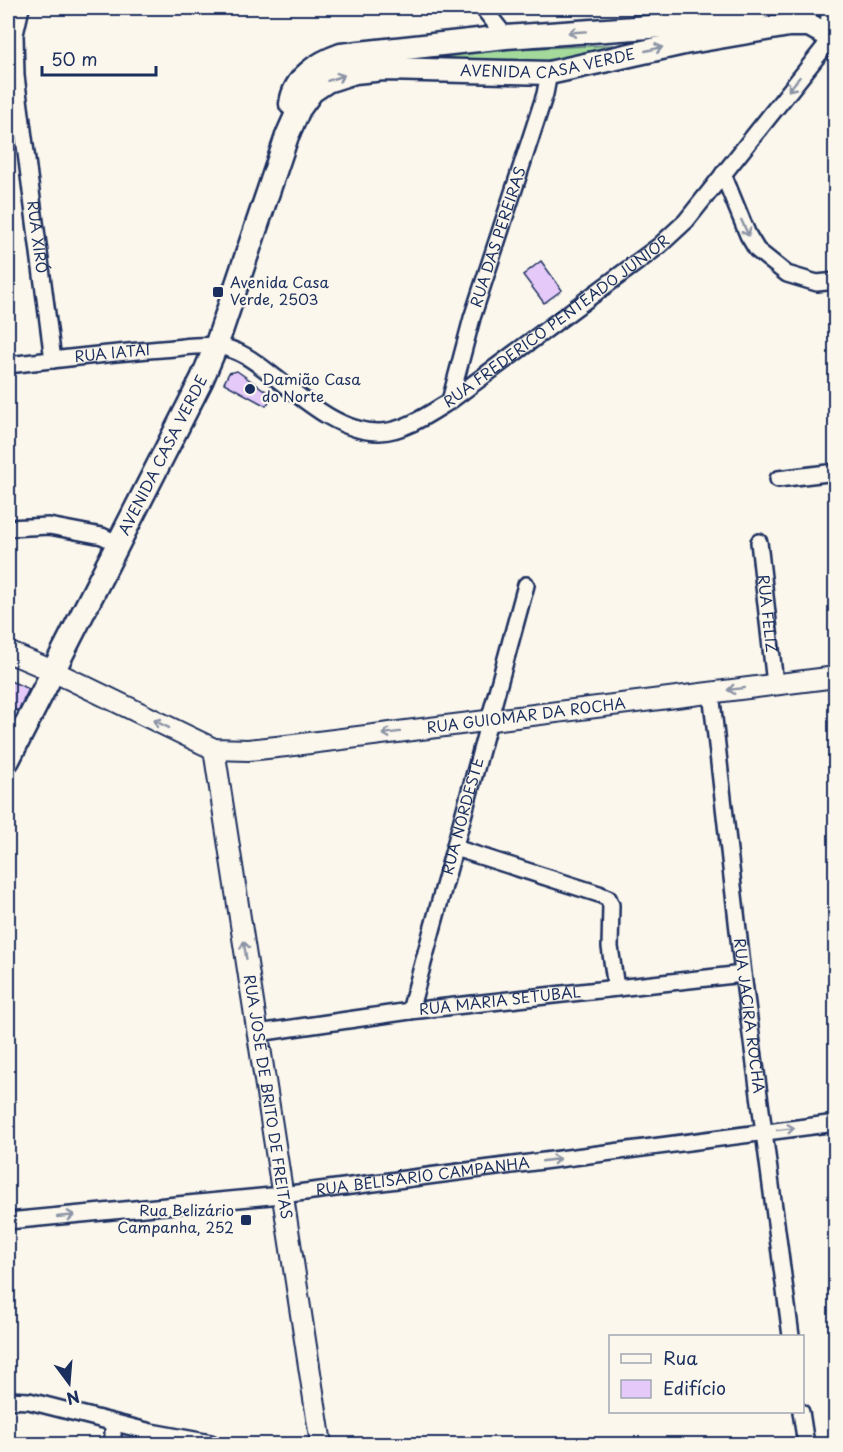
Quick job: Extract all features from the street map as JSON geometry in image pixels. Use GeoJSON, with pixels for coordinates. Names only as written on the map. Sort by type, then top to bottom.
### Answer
{"type":"FeatureCollection","features":[{"type":"Feature","properties":{"kind":"main road","name":"AVENIDA CASA VERDE"},"geometry":{"type":"LineString","coordinates":[[8,760],[202,379],[216,346],[287,135],[299,109],[312,91],[327,81],[355,72],[384,69],[549,73],[677,25],[761,8]]}},
{"type":"Feature","properties":{"kind":"main road"},"geometry":{"type":"LineString","coordinates":[[833,8],[833,39]]}},
{"type":"Feature","properties":{"kind":"main road","name":"AVENIDA CASA VERDE"},"geometry":{"type":"LineString","coordinates":[[287,135],[291,99],[296,88],[308,72],[320,62],[341,55],[506,37],[677,25],[808,25],[833,39]]}},
{"type":"Feature","properties":{"kind":"street","name":"RUA XIRÓ"},"geometry":{"type":"LineString","coordinates":[[21,8],[15,34],[16,76],[53,360]]}},
{"type":"Feature","properties":{"kind":"street"},"geometry":{"type":"LineString","coordinates":[[483,8],[506,37]]}},
{"type":"Feature","properties":{"kind":"street","name":"RUA FREDERICO PENTEADO JÚNIOR"},"geometry":{"type":"LineString","coordinates":[[216,346],[239,352],[254,360],[311,404],[338,421],[358,429],[380,432],[421,419],[450,401],[659,246],[686,221],[833,39]]}},
{"type":"Feature","properties":{"kind":"street","name":"RUA DAS PEREIRAS"},"geometry":{"type":"LineString","coordinates":[[450,401],[472,318],[545,94],[549,73]]}},
{"type":"Feature","properties":{"kind":"street"},"geometry":{"type":"LineString","coordinates":[[723,174],[748,235],[757,250],[787,274],[817,283],[836,281]]}},
{"type":"Feature","properties":{"kind":"street","name":"RUA IATAI"},"geometry":{"type":"LineString","coordinates":[[8,365],[121,352],[216,346]]}},
{"type":"Feature","properties":{"kind":"street"},"geometry":{"type":"LineString","coordinates":[[777,478],[836,472]]}},
{"type":"Feature","properties":{"kind":"street"},"geometry":{"type":"LineString","coordinates":[[8,528],[50,526],[102,536],[119,544]]}},
{"type":"Feature","properties":{"kind":"street","name":"RUA FELIZ"},"geometry":{"type":"LineString","coordinates":[[759,542],[775,684]]}},
{"type":"Feature","properties":{"kind":"street","name":"RUA NORDESTE"},"geometry":{"type":"LineString","coordinates":[[410,1011],[526,585]]}},
{"type":"Feature","properties":{"kind":"street"},"geometry":{"type":"LineString","coordinates":[[8,652],[53,671],[214,749]]}},
{"type":"Feature","properties":{"kind":"street","name":"RUA GUIOMAR DA ROCHA"},"geometry":{"type":"LineString","coordinates":[[214,749],[248,750],[277,747],[836,677]]}},
{"type":"Feature","properties":{"kind":"street","name":"RUA JACIRA ROCHA"},"geometry":{"type":"LineString","coordinates":[[711,692],[743,974],[791,1335]]}},
{"type":"Feature","properties":{"kind":"street","name":"RUA JOSÉ DE BRITO DE FREITAS"},"geometry":{"type":"LineString","coordinates":[[214,749],[321,1444]]}},
{"type":"Feature","properties":{"kind":"street"},"geometry":{"type":"LineString","coordinates":[[455,848],[608,898],[611,904],[609,937],[616,988]]}},
{"type":"Feature","properties":{"kind":"street","name":"RUA MARIA SETUBAL"},"geometry":{"type":"LineString","coordinates":[[258,1033],[410,1011],[743,974]]}},
{"type":"Feature","properties":{"kind":"street","name":"RUA BELISÁRIO CAMPANHA"},"geometry":{"type":"LineString","coordinates":[[8,1221],[282,1195],[836,1122]]}},
{"type":"Feature","properties":{"kind":"street"},"geometry":{"type":"LineString","coordinates":[[8,1400],[29,1401],[112,1423],[211,1443]]}},
{"type":"Feature","properties":{"kind":"street"},"geometry":{"type":"LineString","coordinates":[[801,1413],[806,1444]]}},
{"type":"Feature","properties":{"kind":"street"},"geometry":{"type":"LineString","coordinates":[[112,1423],[113,1444]]}},
{"type":"Feature","properties":{"kind":"green space"},"geometry":{"type":"Polygon","coordinates":[[[614,45],[570,63],[457,62],[436,57],[440,52],[614,45]]]}},
{"type":"Feature","properties":{"kind":"building"},"geometry":{"type":"Polygon","coordinates":[[[541,261],[562,290],[544,303],[523,275],[541,261]]]}},
{"type":"Feature","properties":{"kind":"building","name":"Damião Casa do Norte"},"geometry":{"type":"Polygon","coordinates":[[[237,371],[273,396],[266,406],[224,383],[229,373],[237,371]]]}},
{"type":"Feature","properties":{"kind":"building"},"geometry":{"type":"Polygon","coordinates":[[[8,680],[29,689],[18,711],[8,707],[8,680]]]}},
{"type":"Feature","properties":{"kind":"place","name":"Avenida Casa Verde, 2503"},"geometry":{"type":"Point","coordinates":[218,292]}},
{"type":"Feature","properties":{"kind":"place","name":"Damião Casa do Norte"},"geometry":{"type":"Point","coordinates":[250,389]}},
{"type":"Feature","properties":{"kind":"place","name":"Rua Belizário Campanha, 252"},"geometry":{"type":"Point","coordinates":[246,1220]}}]}
